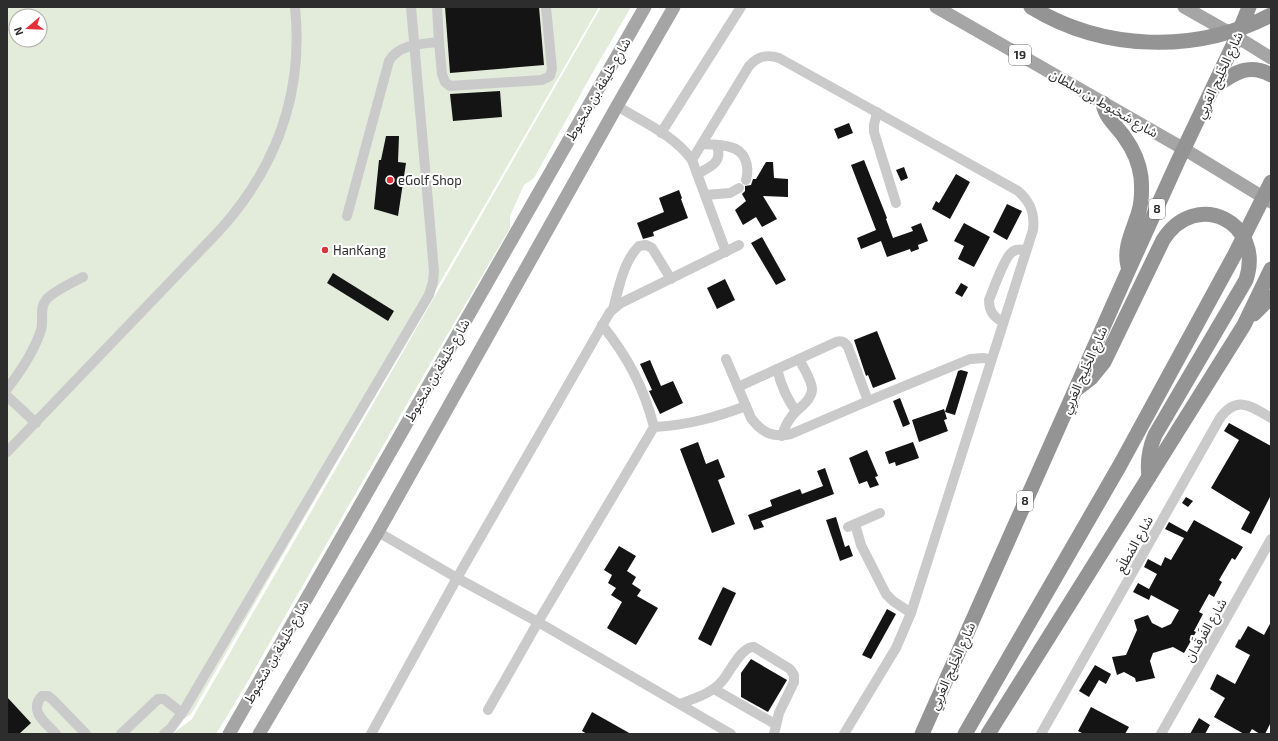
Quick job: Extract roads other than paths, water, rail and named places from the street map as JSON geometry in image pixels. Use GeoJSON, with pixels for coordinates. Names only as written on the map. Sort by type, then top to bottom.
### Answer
{"type":"FeatureCollection","features":[{"type":"Feature","properties":{"kind":"highway"},"geometry":{"type":"LineString","coordinates":[[1031,7],[1053,19],[1095,34],[1139,42],[1162,43],[1206,38],[1228,33],[1249,26],[1271,16]]}},
{"type":"Feature","properties":{"kind":"highway","name":"شارع الخَلِيج العَربِي"},"geometry":{"type":"LineString","coordinates":[[922,734],[1129,269],[1184,148],[1237,37],[1249,7]]}},
{"type":"Feature","properties":{"kind":"highway"},"geometry":{"type":"LineString","coordinates":[[1213,89],[1232,75],[1244,70],[1264,71],[1271,75]]}},
{"type":"Feature","properties":{"kind":"highway"},"geometry":{"type":"LineString","coordinates":[[1103,103],[1107,117],[1130,146],[1138,163],[1140,175],[1140,202],[1127,252],[1129,269]]}},
{"type":"Feature","properties":{"kind":"highway"},"geometry":{"type":"LineString","coordinates":[[965,734],[1120,465],[1234,256],[1271,182]]}},
{"type":"Feature","properties":{"kind":"highway"},"geometry":{"type":"LineString","coordinates":[[1075,390],[1091,378],[1104,362],[1163,240],[1176,224],[1184,219],[1194,216],[1204,214],[1214,215],[1228,222],[1240,231],[1249,250],[1249,270],[1246,280],[1155,435],[1148,456],[1149,477]]}},
{"type":"Feature","properties":{"kind":"highway"},"geometry":{"type":"LineString","coordinates":[[988,734],[1244,325],[1271,269]]}},
{"type":"Feature","properties":{"kind":"highway"},"geometry":{"type":"LineString","coordinates":[[1244,325],[1271,297]]}},
{"type":"Feature","properties":{"kind":"main road","name":"شارع خليفة بن شخبوط"},"geometry":{"type":"LineString","coordinates":[[229,734],[645,7]]}},
{"type":"Feature","properties":{"kind":"main road","name":"شارع خليفة بن شخبوط"},"geometry":{"type":"LineString","coordinates":[[259,734],[378,532],[674,7]]}},
{"type":"Feature","properties":{"kind":"main road","name":"شارع شخبوط بن سلطان"},"geometry":{"type":"LineString","coordinates":[[936,7],[1184,148],[1271,202]]}},
{"type":"Feature","properties":{"kind":"main road"},"geometry":{"type":"LineString","coordinates":[[1184,7],[1271,58]]}},
{"type":"Feature","properties":{"kind":"street"},"geometry":{"type":"LineString","coordinates":[[7,452],[227,222],[257,182],[275,148],[291,98],[296,62],[297,30],[295,7]]}},
{"type":"Feature","properties":{"kind":"street"},"geometry":{"type":"LineString","coordinates":[[164,734],[171,728],[182,713],[429,295],[433,282],[434,271],[411,7]]}},
{"type":"Feature","properties":{"kind":"street"},"geometry":{"type":"LineString","coordinates":[[437,7],[442,74],[445,82],[450,86],[542,80],[550,76],[552,69],[546,7]]}},
{"type":"Feature","properties":{"kind":"street"},"geometry":{"type":"LineString","coordinates":[[662,133],[741,7]]}},
{"type":"Feature","properties":{"kind":"street"},"geometry":{"type":"LineString","coordinates":[[347,216],[389,62],[393,54],[414,45],[439,42]]}},
{"type":"Feature","properties":{"kind":"street"},"geometry":{"type":"LineString","coordinates":[[692,160],[749,66],[753,61],[759,58],[773,56],[1018,191],[1025,197],[1033,212],[1034,221],[1026,250],[911,613],[896,648],[844,734]]}},
{"type":"Feature","properties":{"kind":"street"},"geometry":{"type":"LineString","coordinates":[[617,106],[679,145],[692,160],[726,252]]}},
{"type":"Feature","properties":{"kind":"street"},"geometry":{"type":"LineString","coordinates":[[877,112],[874,132],[896,203]]}},
{"type":"Feature","properties":{"kind":"street"},"geometry":{"type":"LineString","coordinates":[[702,144],[729,146],[742,154],[747,164],[748,174],[746,180]]}},
{"type":"Feature","properties":{"kind":"street"},"geometry":{"type":"LineString","coordinates":[[697,174],[715,164],[719,155],[717,145]]}},
{"type":"Feature","properties":{"kind":"street"},"geometry":{"type":"LineString","coordinates":[[705,195],[730,193],[739,188]]}},
{"type":"Feature","properties":{"kind":"street"},"geometry":{"type":"LineString","coordinates":[[371,734],[457,578],[613,309],[623,273],[639,246],[646,245],[652,248],[670,279]]}},
{"type":"Feature","properties":{"kind":"street"},"geometry":{"type":"LineString","coordinates":[[613,309],[621,303],[739,245]]}},
{"type":"Feature","properties":{"kind":"street"},"geometry":{"type":"LineString","coordinates":[[1003,322],[993,315],[989,305],[989,300],[1007,257],[1015,250],[1026,250]]}},
{"type":"Feature","properties":{"kind":"street"},"geometry":{"type":"LineString","coordinates":[[7,389],[23,368],[39,334],[42,324],[42,310],[44,301],[51,295],[82,277]]}},
{"type":"Feature","properties":{"kind":"street"},"geometry":{"type":"LineString","coordinates":[[488,710],[538,622],[654,427],[647,402],[635,373],[614,340],[602,326]]}},
{"type":"Feature","properties":{"kind":"street"},"geometry":{"type":"LineString","coordinates":[[738,387],[839,341],[845,342],[848,347],[868,401]]}},
{"type":"Feature","properties":{"kind":"street"},"geometry":{"type":"LineString","coordinates":[[726,359],[751,418],[756,425],[772,435],[782,436],[791,434],[970,359],[984,358],[991,360]]}},
{"type":"Feature","properties":{"kind":"street"},"geometry":{"type":"LineString","coordinates":[[782,436],[787,423],[810,397],[812,388],[799,359]]}},
{"type":"Feature","properties":{"kind":"street"},"geometry":{"type":"LineString","coordinates":[[777,369],[786,396],[796,412]]}},
{"type":"Feature","properties":{"kind":"street"},"geometry":{"type":"LineString","coordinates":[[7,396],[36,422]]}},
{"type":"Feature","properties":{"kind":"street","name":"شارع المَطلَع"},"geometry":{"type":"LineString","coordinates":[[1041,734],[1222,415],[1233,406],[1242,404],[1251,407],[1271,418]]}},
{"type":"Feature","properties":{"kind":"street"},"geometry":{"type":"LineString","coordinates":[[654,427],[672,426],[706,420],[746,406]]}},
{"type":"Feature","properties":{"kind":"street"},"geometry":{"type":"LineString","coordinates":[[880,513],[852,526],[886,594],[893,601],[911,613]]}},
{"type":"Feature","properties":{"kind":"street"},"geometry":{"type":"LineString","coordinates":[[378,532],[732,734]]}},
{"type":"Feature","properties":{"kind":"street","name":"شارع الفَرقَدان"},"geometry":{"type":"LineString","coordinates":[[1161,734],[1271,539]]}},
{"type":"Feature","properties":{"kind":"street"},"geometry":{"type":"LineString","coordinates":[[680,704],[714,689],[747,648],[758,648],[790,670],[794,675],[794,682],[779,713],[774,729],[714,689]]}},
{"type":"Feature","properties":{"kind":"street"},"geometry":{"type":"LineString","coordinates":[[56,734],[39,716],[36,706],[38,700],[42,696],[48,696],[53,700],[86,734]]}},
{"type":"Feature","properties":{"kind":"street"},"geometry":{"type":"LineString","coordinates":[[121,734],[158,699],[164,699],[182,713]]}},
{"type":"Feature","properties":{"kind":"place","name":"eGolf Shop"},"geometry":{"type":"Point","coordinates":[390,180]}},
{"type":"Feature","properties":{"kind":"place","name":"HanKang"},"geometry":{"type":"Point","coordinates":[325,250]}}]}
